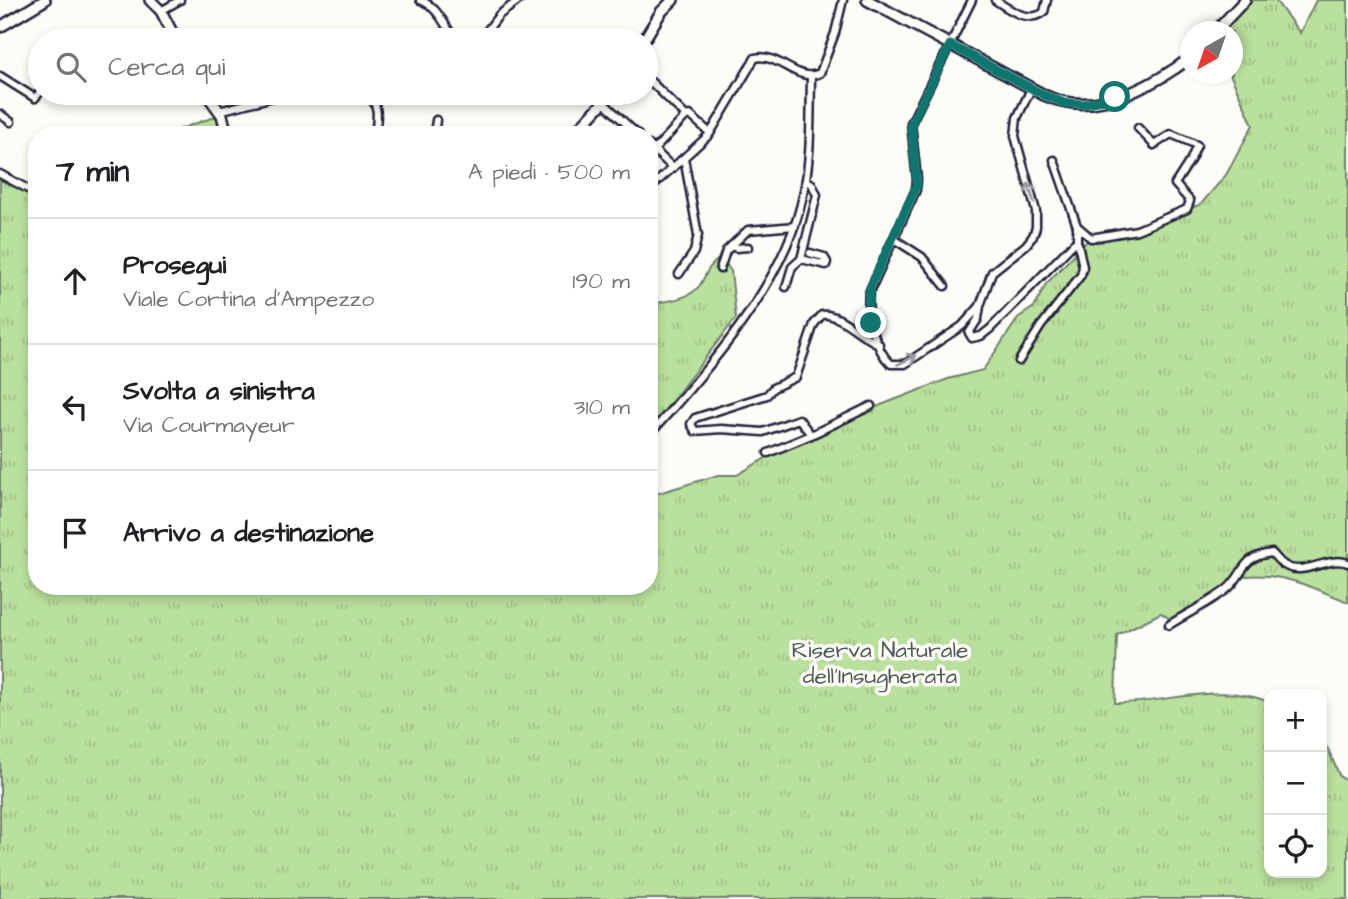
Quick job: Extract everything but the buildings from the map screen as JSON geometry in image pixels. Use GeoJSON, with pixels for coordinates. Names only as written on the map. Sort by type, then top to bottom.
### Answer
{"type":"FeatureCollection","features":[{"type":"Feature","properties":{"kind":"street"},"geometry":{"type":"LineString","coordinates":[[0,27],[45,0]]}},
{"type":"Feature","properties":{"kind":"street"},"geometry":{"type":"LineString","coordinates":[[150,0],[161,11],[170,28]]}},
{"type":"Feature","properties":{"kind":"street"},"geometry":{"type":"LineString","coordinates":[[161,11],[180,0]]}},
{"type":"Feature","properties":{"kind":"street"},"geometry":{"type":"LineString","coordinates":[[420,0],[429,4],[448,28]]}},
{"type":"Feature","properties":{"kind":"street"},"geometry":{"type":"LineString","coordinates":[[489,28],[499,15],[519,0]]}},
{"type":"Feature","properties":{"kind":"street"},"geometry":{"type":"LineString","coordinates":[[651,28],[661,12],[673,0]]}},
{"type":"Feature","properties":{"kind":"street"},"geometry":{"type":"LineString","coordinates":[[658,181],[710,134],[755,58],[769,58],[811,76],[820,73],[843,0]]}},
{"type":"Feature","properties":{"kind":"street"},"geometry":{"type":"LineString","coordinates":[[867,0],[1031,89],[1064,103],[1095,103],[1146,87],[1180,65]]}},
{"type":"Feature","properties":{"kind":"street"},"geometry":{"type":"LineString","coordinates":[[972,0],[911,124],[917,185],[872,283],[869,298],[870,318],[879,344],[888,362],[894,365],[905,364],[962,326],[980,306]]}},
{"type":"Feature","properties":{"kind":"street"},"geometry":{"type":"LineString","coordinates":[[995,0],[1014,11],[1033,17],[1044,12],[1047,0]]}},
{"type":"Feature","properties":{"kind":"street"},"geometry":{"type":"LineString","coordinates":[[1225,21],[1245,0]]}},
{"type":"Feature","properties":{"kind":"street"},"geometry":{"type":"LineString","coordinates":[[0,76],[28,94]]}},
{"type":"Feature","properties":{"kind":"street"},"geometry":{"type":"LineString","coordinates":[[658,425],[686,395],[757,302],[795,226],[810,155],[811,76]]}},
{"type":"Feature","properties":{"kind":"street"},"geometry":{"type":"LineString","coordinates":[[658,89],[686,116],[690,115],[710,134]]}},
{"type":"Feature","properties":{"kind":"street"},"geometry":{"type":"LineString","coordinates":[[1031,89],[1017,118],[1015,136],[1018,155],[1035,205],[1036,227],[1026,245],[992,272],[978,320],[969,333],[972,338],[981,336],[990,329],[1056,260],[1077,243]]}},
{"type":"Feature","properties":{"kind":"street"},"geometry":{"type":"LineString","coordinates":[[214,105],[224,126]]}},
{"type":"Feature","properties":{"kind":"street"},"geometry":{"type":"LineString","coordinates":[[219,111],[242,105]]}},
{"type":"Feature","properties":{"kind":"street"},"geometry":{"type":"LineString","coordinates":[[376,105],[376,126]]}},
{"type":"Feature","properties":{"kind":"street"},"geometry":{"type":"LineString","coordinates":[[582,126],[602,105]]}},
{"type":"Feature","properties":{"kind":"street"},"geometry":{"type":"LineString","coordinates":[[606,105],[628,126]]}},
{"type":"Feature","properties":{"kind":"street"},"geometry":{"type":"LineString","coordinates":[[0,114],[11,122]]}},
{"type":"Feature","properties":{"kind":"street"},"geometry":{"type":"LineString","coordinates":[[658,142],[686,116]]}},
{"type":"Feature","properties":{"kind":"street"},"geometry":{"type":"LineString","coordinates":[[435,126],[436,120]]}},
{"type":"Feature","properties":{"kind":"street"},"geometry":{"type":"LineString","coordinates":[[1077,226],[1091,238],[1137,230],[1187,209],[1190,201],[1175,184],[1197,145],[1171,134],[1154,145],[1138,128]]}},
{"type":"Feature","properties":{"kind":"street"},"geometry":{"type":"LineString","coordinates":[[658,153],[673,168]]}},
{"type":"Feature","properties":{"kind":"street"},"geometry":{"type":"LineString","coordinates":[[679,274],[694,252],[698,236],[684,158]]}},
{"type":"Feature","properties":{"kind":"street"},"geometry":{"type":"LineString","coordinates":[[1019,360],[1041,326],[1081,275],[1083,267],[1077,243],[1077,226],[1054,160]]}},
{"type":"Feature","properties":{"kind":"street"},"geometry":{"type":"LineString","coordinates":[[0,174],[28,189]]}},
{"type":"Feature","properties":{"kind":"street"},"geometry":{"type":"LineString","coordinates":[[786,287],[792,267],[801,259],[817,195],[812,184],[806,180]]}},
{"type":"Feature","properties":{"kind":"street"},"geometry":{"type":"LineString","coordinates":[[720,269],[724,254],[752,228],[795,226]]}},
{"type":"Feature","properties":{"kind":"street"},"geometry":{"type":"LineString","coordinates":[[894,239],[932,266],[945,286]]}},
{"type":"Feature","properties":{"kind":"street"},"geometry":{"type":"LineString","coordinates":[[731,246],[748,247]]}},
{"type":"Feature","properties":{"kind":"street"},"geometry":{"type":"LineString","coordinates":[[801,259],[826,265],[824,257],[810,253]]}},
{"type":"Feature","properties":{"kind":"street"},"geometry":{"type":"LineString","coordinates":[[811,435],[799,419],[762,432],[721,429],[695,432],[691,424],[695,418],[767,395],[773,388],[796,377],[814,324],[822,315],[832,315],[870,341],[879,344]]}},
{"type":"Feature","properties":{"kind":"street"},"geometry":{"type":"LineString","coordinates":[[768,453],[871,406]]}},
{"type":"Feature","properties":{"kind":"street"},"geometry":{"type":"LineString","coordinates":[[1169,625],[1227,590],[1245,564],[1262,554],[1272,553],[1284,565],[1293,568],[1332,561],[1348,563]]}},
{"type":"Feature","properties":{"kind":"green space","name":"Riserva Naturale dell'Insugherata"},"geometry":{"type":"Polygon","coordinates":[[[1253,0],[1275,0],[1300,33],[1316,0],[1348,0],[1348,602],[1286,579],[1246,576],[1170,619],[1161,613],[1117,635],[1115,703],[1213,693],[1232,693],[1264,700],[1264,878],[1327,878],[1327,748],[1340,777],[1348,781],[1348,899],[0,899],[0,176],[28,192],[28,595],[658,595],[658,493],[718,475],[737,475],[804,435],[948,379],[983,370],[1019,317],[1034,307],[1046,284],[1087,241],[1102,242],[1108,235],[1135,233],[1201,204],[1226,175],[1253,125],[1235,84],[1243,84],[1243,21],[1233,21],[1253,0]]]}},
{"type":"Feature","properties":{"kind":"green space"},"geometry":{"type":"Polygon","coordinates":[[[217,116],[221,126],[189,126],[217,116]]]}},
{"type":"Feature","properties":{"kind":"green space"},"geometry":{"type":"Polygon","coordinates":[[[721,257],[731,271],[736,318],[658,419],[658,303],[690,294],[700,285],[710,267],[721,257]]]}},
{"type":"Feature","properties":{"kind":"route"},"geometry":{"type":"LineString","coordinates":[[871,323],[868,308],[870,288],[916,190],[911,124],[950,45],[1064,103],[1084,104],[1115,97]]}}]}
